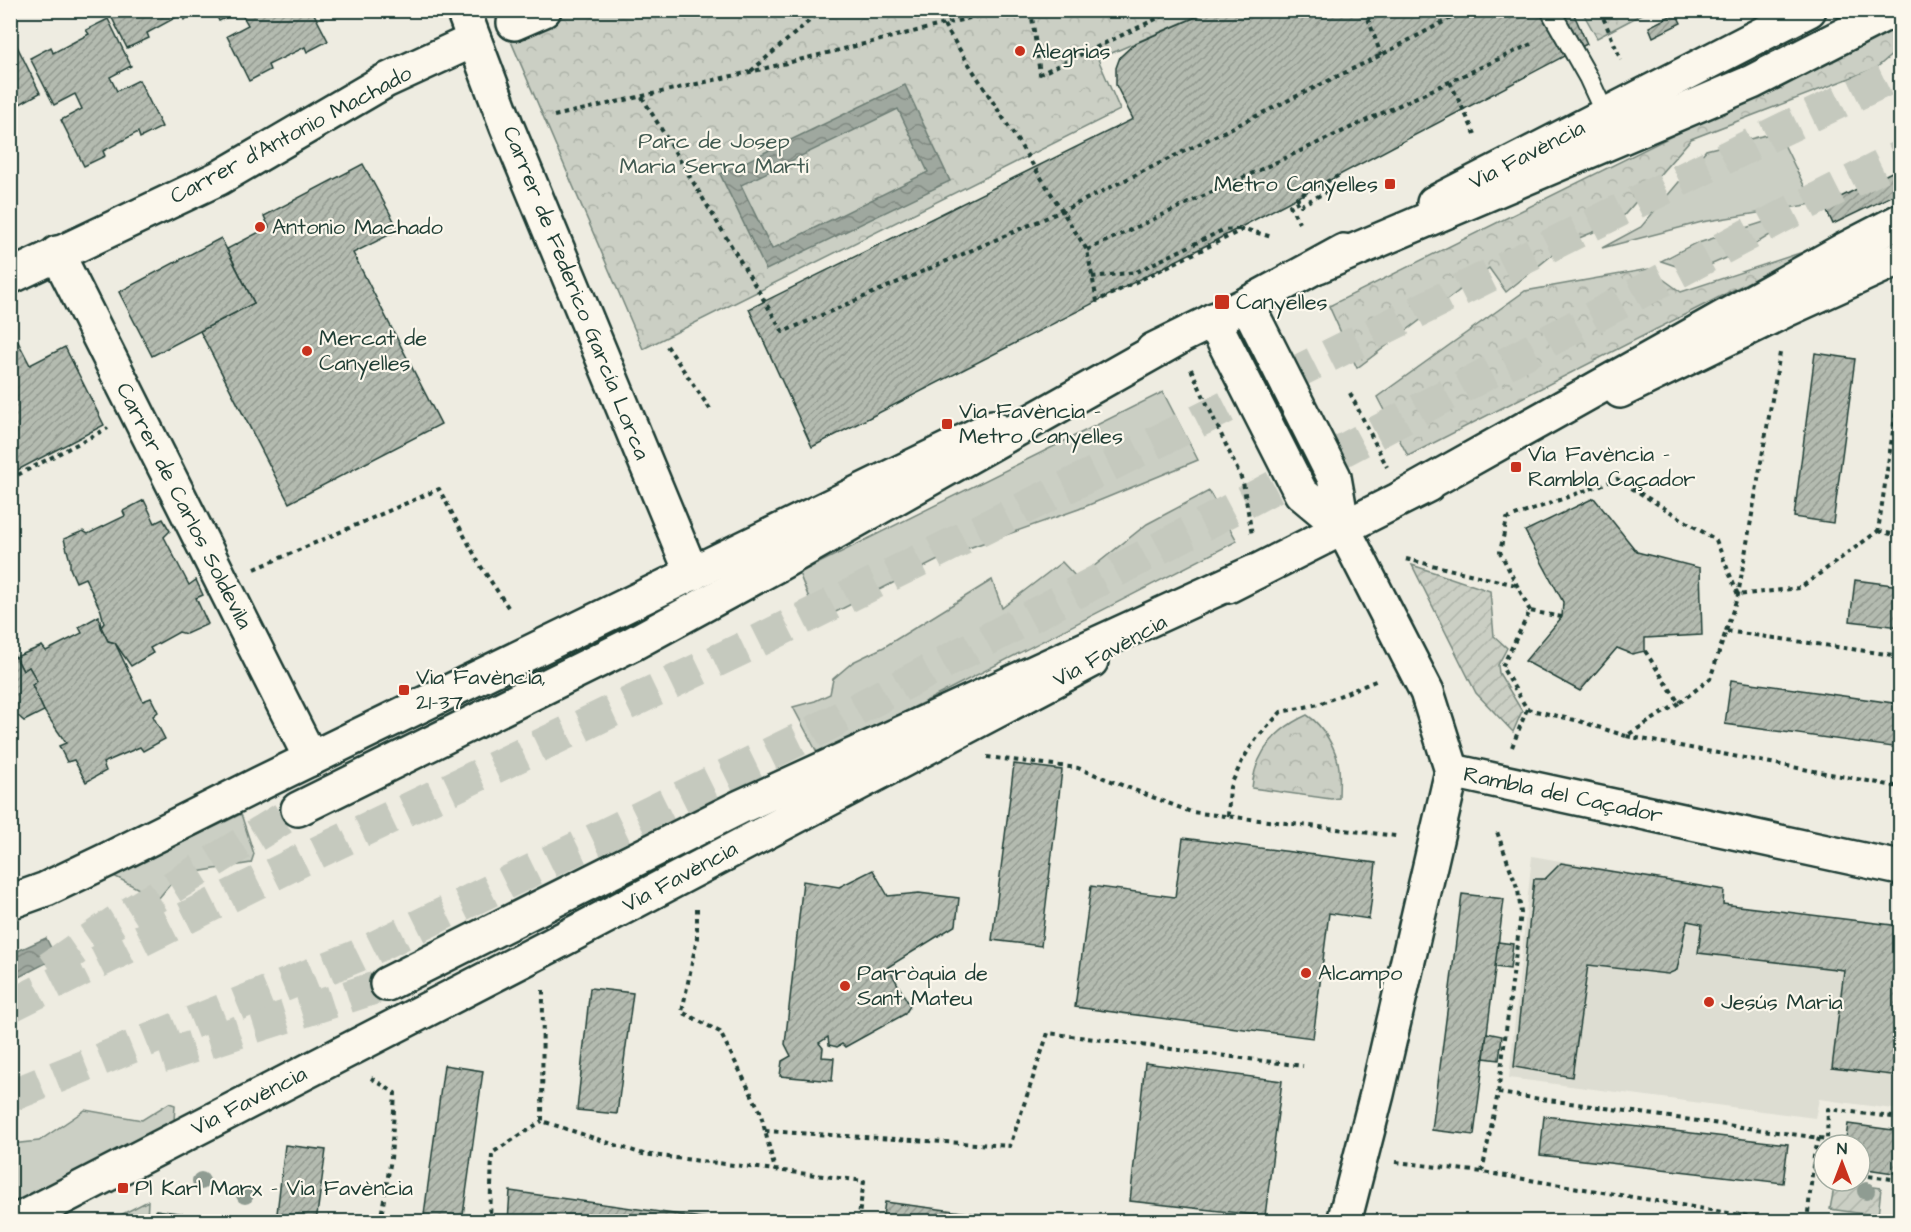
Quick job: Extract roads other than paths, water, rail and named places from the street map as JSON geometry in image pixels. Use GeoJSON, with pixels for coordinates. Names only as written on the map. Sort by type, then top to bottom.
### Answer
{"type":"FeatureCollection","features":[{"type":"Feature","properties":{"kind":"main road"},"geometry":{"type":"LineString","coordinates":[[514,23],[544,10]]}},
{"type":"Feature","properties":{"kind":"main road","name":"Via Favència"},"geometry":{"type":"LineString","coordinates":[[10,902],[46,889],[97,865],[764,537],[1177,339],[1605,114],[1809,10]]}},
{"type":"Feature","properties":{"kind":"main road"},"geometry":{"type":"LineString","coordinates":[[1318,266],[1752,82],[1893,10]]}},
{"type":"Feature","properties":{"kind":"main road","name":"Carrer d'Antonio Machado"},"geometry":{"type":"LineString","coordinates":[[10,277],[219,178],[385,81],[468,25]]}},
{"type":"Feature","properties":{"kind":"main road","name":"Carrer de Federico García Lorca"},"geometry":{"type":"LineString","coordinates":[[468,25],[507,127],[692,574]]}},
{"type":"Feature","properties":{"kind":"main road"},"geometry":{"type":"LineString","coordinates":[[1395,484],[1900,221]]}},
{"type":"Feature","properties":{"kind":"main road","name":"Carrer de Carlos Soldevila"},"geometry":{"type":"LineString","coordinates":[[57,254],[311,759]]}},
{"type":"Feature","properties":{"kind":"main road","name":"Via Favència"},"geometry":{"type":"LineString","coordinates":[[15,1221],[386,1031],[1018,701],[1254,572],[1343,528],[1395,484],[1900,258]]}},
{"type":"Feature","properties":{"kind":"main road"},"geometry":{"type":"LineString","coordinates":[[1247,304],[1334,477],[1343,528]]}},
{"type":"Feature","properties":{"kind":"main road"},"geometry":{"type":"LineString","coordinates":[[1213,320],[1301,493],[1343,528]]}},
{"type":"Feature","properties":{"kind":"main road"},"geometry":{"type":"LineString","coordinates":[[298,809],[632,644],[777,566],[1177,339]]}},
{"type":"Feature","properties":{"kind":"main road","name":"Rambla del Caçador"},"geometry":{"type":"LineString","coordinates":[[1343,528],[1427,692],[1452,771],[1900,868]]}},
{"type":"Feature","properties":{"kind":"main road"},"geometry":{"type":"LineString","coordinates":[[387,984],[740,807],[1254,572]]}},
{"type":"Feature","properties":{"kind":"main road"},"geometry":{"type":"LineString","coordinates":[[1344,1221],[1377,1094],[1452,771]]}},
{"type":"Feature","properties":{"kind":"lane"},"geometry":{"type":"LineString","coordinates":[[1550,10],[1588,77],[1605,114]]}},
{"type":"Feature","properties":{"kind":"water"},"geometry":{"type":"Polygon","coordinates":[[[905,85],[950,181],[766,270],[720,174],[905,85]],[[898,109],[741,185],[772,249],[928,172],[898,109]]]}},
{"type":"Feature","properties":{"kind":"water"},"geometry":{"type":"Polygon","coordinates":[[[46,938],[56,958],[11,981],[11,954],[46,938]]]}},
{"type":"Feature","properties":{"kind":"tunnel"},"geometry":{"type":"LineString","coordinates":[[10,1006],[312,855],[756,642],[1779,131],[1900,73]]}},
{"type":"Feature","properties":{"kind":"tunnel"},"geometry":{"type":"LineString","coordinates":[[10,1096],[357,956],[810,734],[1783,216],[1900,157]]}},
{"type":"Feature","properties":{"kind":"tunnel"},"geometry":{"type":"LineString","coordinates":[[49,968],[114,923],[298,809]]}},
{"type":"Feature","properties":{"kind":"tunnel"},"geometry":{"type":"LineString","coordinates":[[161,1057],[387,984]]}},
{"type":"Feature","properties":{"kind":"place","name":"Alegrias"},"geometry":{"type":"Point","coordinates":[1020,51]}},
{"type":"Feature","properties":{"kind":"place","name":"Metro Canyelles"},"geometry":{"type":"Point","coordinates":[1390,184]}},
{"type":"Feature","properties":{"kind":"place","name":"Antonio Machado"},"geometry":{"type":"Point","coordinates":[260,227]}},
{"type":"Feature","properties":{"kind":"place","name":"Canyelles"},"geometry":{"type":"Point","coordinates":[1222,302]}},
{"type":"Feature","properties":{"kind":"place","name":"Mercat de Canyelles"},"geometry":{"type":"Point","coordinates":[307,351]}},
{"type":"Feature","properties":{"kind":"place","name":"Via Favència - Metro Canyelles"},"geometry":{"type":"Point","coordinates":[947,424]}},
{"type":"Feature","properties":{"kind":"place","name":"Via Favència - Rambla Caçador"},"geometry":{"type":"Point","coordinates":[1516,467]}},
{"type":"Feature","properties":{"kind":"place","name":"Via Favència, 21-37"},"geometry":{"type":"Point","coordinates":[404,690]}},
{"type":"Feature","properties":{"kind":"place","name":"Alcampo"},"geometry":{"type":"Point","coordinates":[1306,973]}},
{"type":"Feature","properties":{"kind":"place","name":"Parròquia de Sant Mateu"},"geometry":{"type":"Point","coordinates":[845,986]}},
{"type":"Feature","properties":{"kind":"place","name":"Jesús Maria"},"geometry":{"type":"Point","coordinates":[1709,1002]}},
{"type":"Feature","properties":{"kind":"place","name":"Pl Karl Marx - Via Favència"},"geometry":{"type":"Point","coordinates":[123,1188]}},
{"type":"Feature","properties":{"kind":"park label","name":"Parc de Josep Maria Serra Martí"},"geometry":{"type":"Point","coordinates":[714,154]}}]}
